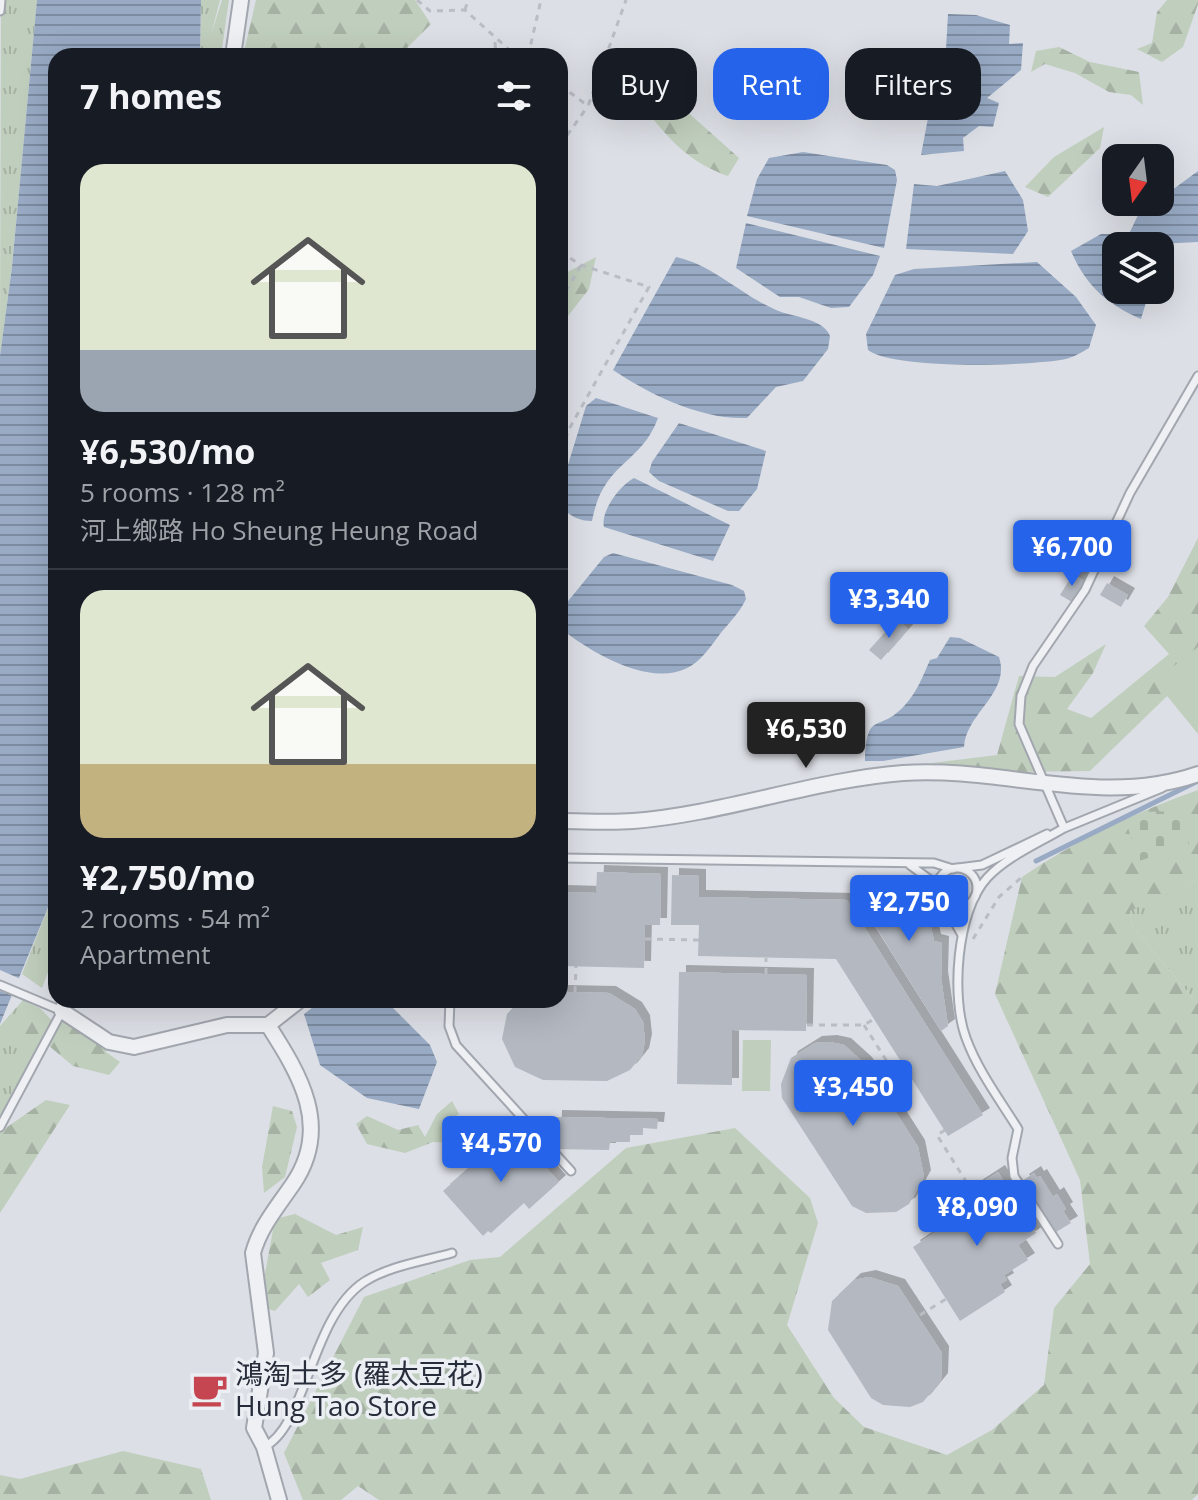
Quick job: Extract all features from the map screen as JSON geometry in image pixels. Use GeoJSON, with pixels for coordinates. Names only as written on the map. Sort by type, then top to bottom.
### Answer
{"type":"FeatureCollection","features":[{"type":"Feature","properties":{"kind":"street"},"geometry":{"type":"LineString","coordinates":[[234,48],[241,0]]}},
{"type":"Feature","properties":{"kind":"street"},"geometry":{"type":"LineString","coordinates":[[568,821],[634,821],[899,773],[965,771],[1048,786],[1139,787],[1192,776]]}},
{"type":"Feature","properties":{"kind":"street"},"geometry":{"type":"LineString","coordinates":[[66,1008],[109,1042],[134,1047],[227,1025],[268,1025],[290,1008]]}},
{"type":"Feature","properties":{"kind":"street"},"geometry":{"type":"LineString","coordinates":[[268,1025],[300,1075],[311,1118],[311,1145],[303,1170],[257,1237],[253,1253],[266,1353],[254,1428],[264,1447],[279,1500]]}},
{"type":"Feature","properties":{"kind":"lane"},"geometry":{"type":"LineString","coordinates":[[0,11],[1,0]]}},
{"type":"Feature","properties":{"kind":"lane"},"geometry":{"type":"LineString","coordinates":[[1064,828],[1019,724],[1024,687],[1038,658],[1085,590],[1130,493],[1198,376]]}},
{"type":"Feature","properties":{"kind":"lane"},"geometry":{"type":"LineString","coordinates":[[940,898],[941,876],[956,868],[982,865],[1192,776]]}},
{"type":"Feature","properties":{"kind":"lane"},"geometry":{"type":"LineString","coordinates":[[940,898],[959,908],[975,896],[996,870],[1064,828]]}},
{"type":"Feature","properties":{"kind":"lane"},"geometry":{"type":"LineString","coordinates":[[568,858],[934,863],[956,868],[975,879],[975,896],[963,937],[960,998],[966,1038],[1018,1129],[1012,1158],[1014,1176],[1058,1244]]}},
{"type":"Feature","properties":{"kind":"lane"},"geometry":{"type":"LineString","coordinates":[[910,865],[929,879],[963,937]]}},
{"type":"Feature","properties":{"kind":"lane"},"geometry":{"type":"LineString","coordinates":[[0,985],[48,1002]]}},
{"type":"Feature","properties":{"kind":"lane"},"geometry":{"type":"LineString","coordinates":[[0,1127],[63,1008]]}},
{"type":"Feature","properties":{"kind":"lane"},"geometry":{"type":"LineString","coordinates":[[450,1008],[449,1026],[456,1045],[571,1171]]}},
{"type":"Feature","properties":{"kind":"lane"},"geometry":{"type":"LineString","coordinates":[[264,1447],[283,1433],[323,1335],[350,1295],[380,1274],[452,1253]]}},
{"type":"Feature","properties":{"kind":"path"},"geometry":{"type":"LineString","coordinates":[[417,0],[430,11],[465,10],[506,48]]}},
{"type":"Feature","properties":{"kind":"path"},"geometry":{"type":"LineString","coordinates":[[465,10],[468,0]]}},
{"type":"Feature","properties":{"kind":"path"},"geometry":{"type":"LineString","coordinates":[[530,48],[541,0]]}},
{"type":"Feature","properties":{"kind":"path"},"geometry":{"type":"LineString","coordinates":[[568,134],[588,106],[626,0]]}},
{"type":"Feature","properties":{"kind":"path"},"geometry":{"type":"LineString","coordinates":[[494,38],[495,48]]}},
{"type":"Feature","properties":{"kind":"path"},"geometry":{"type":"LineString","coordinates":[[568,91],[588,106]]}},
{"type":"Feature","properties":{"kind":"path"},"geometry":{"type":"LineString","coordinates":[[568,257],[581,265],[649,287],[568,431]]}},
{"type":"Feature","properties":{"kind":"path"},"geometry":{"type":"LineString","coordinates":[[568,288],[581,265]]}},
{"type":"Feature","properties":{"kind":"path"},"geometry":{"type":"LineString","coordinates":[[963,937],[975,939],[999,897],[1022,877]]}},
{"type":"Feature","properties":{"kind":"path"},"geometry":{"type":"LineString","coordinates":[[645,939],[699,940]]}},
{"type":"Feature","properties":{"kind":"path"},"geometry":{"type":"LineString","coordinates":[[766,958],[766,974]]}},
{"type":"Feature","properties":{"kind":"path"},"geometry":{"type":"LineString","coordinates":[[575,992],[576,966]]}},
{"type":"Feature","properties":{"kind":"path"},"geometry":{"type":"LineString","coordinates":[[807,1025],[864,1025],[874,1019]]}},
{"type":"Feature","properties":{"kind":"path"},"geometry":{"type":"LineString","coordinates":[[864,1025],[908,1095],[891,1105]]}},
{"type":"Feature","properties":{"kind":"path"},"geometry":{"type":"LineString","coordinates":[[945,1130],[937,1135],[977,1199]]}},
{"type":"Feature","properties":{"kind":"path"},"geometry":{"type":"LineString","coordinates":[[920,1315],[946,1299]]}},
{"type":"Feature","properties":{"kind":"green space"},"geometry":{"type":"Polygon","coordinates":[[[1,0],[37,0],[12,267],[0,356],[1,0]]]}},
{"type":"Feature","properties":{"kind":"green space"},"geometry":{"type":"Polygon","coordinates":[[[201,0],[220,0],[211,35],[222,0],[229,0],[222,48],[200,48],[201,0]]]}},
{"type":"Feature","properties":{"kind":"green space"},"geometry":{"type":"Polygon","coordinates":[[[256,0],[415,0],[431,24],[407,48],[245,48],[256,0]]]}},
{"type":"Feature","properties":{"kind":"green space"},"geometry":{"type":"Polygon","coordinates":[[[1167,0],[1198,0],[1198,4],[1183,47],[1162,62],[1137,49],[1152,43],[1157,12],[1167,0]]]}},
{"type":"Feature","properties":{"kind":"green space"},"geometry":{"type":"Polygon","coordinates":[[[1059,47],[1090,62],[1139,72],[1143,105],[1131,95],[1109,92],[1075,73],[1045,64],[1031,72],[1036,51],[1059,47]]]}},
{"type":"Feature","properties":{"kind":"green space"},"geometry":{"type":"Polygon","coordinates":[[[654,120],[696,120],[739,158],[728,176],[716,171],[694,159],[654,120]]]}},
{"type":"Feature","properties":{"kind":"green space"},"geometry":{"type":"Polygon","coordinates":[[[1104,127],[1100,148],[1048,197],[1025,187],[1054,157],[1104,127]]]}},
{"type":"Feature","properties":{"kind":"green space"},"geometry":{"type":"Polygon","coordinates":[[[596,257],[589,289],[568,316],[568,272],[596,257]]]}},
{"type":"Feature","properties":{"kind":"green space"},"geometry":{"type":"Polygon","coordinates":[[[1198,538],[1198,666],[1090,771],[1012,772],[932,763],[997,755],[1019,676],[1055,677],[1106,644],[1093,673],[1067,709],[1091,718],[1169,654],[1144,626],[1168,597],[1198,538]]]}},
{"type":"Feature","properties":{"kind":"green space"},"geometry":{"type":"Polygon","coordinates":[[[1198,647],[1198,734],[1155,681],[1198,647]]]}},
{"type":"Feature","properties":{"kind":"green space"},"geometry":{"type":"Polygon","coordinates":[[[1198,790],[1198,879],[1130,911],[1132,926],[1198,1004],[1198,1494],[1192,1500],[379,1500],[358,1486],[341,1500],[303,1500],[284,1453],[364,1297],[470,1260],[500,1257],[626,1148],[735,1128],[810,1198],[818,1223],[787,1325],[834,1398],[864,1427],[947,1455],[992,1430],[1044,1385],[1054,1308],[1090,1264],[1080,1180],[995,994],[1022,877],[1107,828],[1198,790]]]}},
{"type":"Feature","properties":{"kind":"green space"},"geometry":{"type":"Polygon","coordinates":[[[1179,811],[1189,844],[1139,861],[1126,822],[1143,812],[1179,811]]]}},
{"type":"Feature","properties":{"kind":"green space"},"geometry":{"type":"Polygon","coordinates":[[[1198,879],[1198,1004],[1132,926],[1130,910],[1198,879]]]}},
{"type":"Feature","properties":{"kind":"green space"},"geometry":{"type":"Polygon","coordinates":[[[48,908],[48,973],[42,988],[22,974],[48,908]]]}},
{"type":"Feature","properties":{"kind":"green space"},"geometry":{"type":"Polygon","coordinates":[[[23,1000],[41,1009],[55,1024],[0,1127],[0,1026],[23,1000]]]}},
{"type":"Feature","properties":{"kind":"green space"},"geometry":{"type":"Polygon","coordinates":[[[39,1019],[91,1023],[108,1032],[106,1052],[120,1062],[109,1075],[73,1066],[36,1035],[14,1038],[19,1025],[39,1019]]]}},
{"type":"Feature","properties":{"kind":"green space"},"geometry":{"type":"Polygon","coordinates":[[[743,1040],[771,1040],[770,1091],[742,1091],[743,1040]]]}},
{"type":"Feature","properties":{"kind":"green space"},"geometry":{"type":"Polygon","coordinates":[[[46,1100],[70,1105],[0,1213],[0,1132],[46,1100]]]}},
{"type":"Feature","properties":{"kind":"green space"},"geometry":{"type":"Polygon","coordinates":[[[452,1101],[459,1114],[448,1122],[453,1143],[433,1142],[405,1153],[367,1144],[356,1124],[367,1116],[398,1130],[418,1125],[425,1137],[437,1114],[452,1101]]]}},
{"type":"Feature","properties":{"kind":"green space"},"geometry":{"type":"Polygon","coordinates":[[[273,1106],[292,1111],[297,1127],[285,1177],[264,1193],[262,1167],[273,1106]]]}},
{"type":"Feature","properties":{"kind":"green space"},"geometry":{"type":"Polygon","coordinates":[[[295,1214],[336,1235],[363,1227],[358,1250],[321,1263],[330,1280],[308,1297],[299,1284],[275,1311],[259,1306],[275,1219],[295,1214]]]}},
{"type":"Feature","properties":{"kind":"green space"},"geometry":{"type":"Polygon","coordinates":[[[123,1451],[201,1469],[211,1500],[0,1500],[0,1475],[20,1479],[123,1451]]]}},
{"type":"Feature","properties":{"kind":"water"},"geometry":{"type":"Polygon","coordinates":[[[37,0],[201,0],[200,48],[48,48],[48,907],[0,1024],[0,356],[12,267],[37,0]]]}},
{"type":"Feature","properties":{"kind":"water"},"geometry":{"type":"Polygon","coordinates":[[[948,14],[976,15],[1010,25],[1009,44],[1023,43],[1021,70],[987,98],[999,103],[993,127],[979,126],[963,138],[964,151],[921,155],[928,120],[981,120],[981,48],[946,48],[948,14]]]}},
{"type":"Feature","properties":{"kind":"water"},"geometry":{"type":"Polygon","coordinates":[[[803,152],[887,165],[895,170],[897,180],[884,248],[747,216],[757,179],[769,158],[803,152]]]}},
{"type":"Feature","properties":{"kind":"water"},"geometry":{"type":"Polygon","coordinates":[[[1005,171],[1023,200],[1028,231],[1013,254],[906,249],[914,184],[937,186],[1005,171]]]}},
{"type":"Feature","properties":{"kind":"water"},"geometry":{"type":"Polygon","coordinates":[[[1198,171],[1198,242],[1174,243],[1174,232],[1130,232],[1138,216],[1174,216],[1174,189],[1198,171]]]}},
{"type":"Feature","properties":{"kind":"water"},"geometry":{"type":"Polygon","coordinates":[[[746,223],[880,256],[873,275],[849,307],[831,308],[799,297],[780,297],[736,268],[746,223]]]}},
{"type":"Feature","properties":{"kind":"water"},"geometry":{"type":"Polygon","coordinates":[[[1101,234],[1102,295],[1083,274],[1071,251],[1101,234]]]}},
{"type":"Feature","properties":{"kind":"water"},"geometry":{"type":"Polygon","coordinates":[[[676,257],[715,273],[776,310],[821,325],[830,336],[828,349],[803,381],[776,387],[747,418],[694,410],[627,379],[613,370],[676,257]]]}},
{"type":"Feature","properties":{"kind":"water"},"geometry":{"type":"Polygon","coordinates":[[[1037,262],[1076,297],[1096,325],[1089,348],[1078,354],[1049,361],[964,365],[905,361],[868,350],[866,334],[895,275],[914,269],[1037,262]]]}},
{"type":"Feature","properties":{"kind":"water"},"geometry":{"type":"Polygon","coordinates":[[[1114,304],[1146,304],[1141,319],[1114,304]]]}},
{"type":"Feature","properties":{"kind":"water"},"geometry":{"type":"Polygon","coordinates":[[[596,398],[658,418],[642,445],[605,486],[592,521],[568,513],[568,465],[586,406],[596,398]]]}},
{"type":"Feature","properties":{"kind":"water"},"geometry":{"type":"Polygon","coordinates":[[[679,423],[766,451],[757,489],[739,511],[728,511],[659,481],[649,472],[652,462],[679,423]]]}},
{"type":"Feature","properties":{"kind":"water"},"geometry":{"type":"Polygon","coordinates":[[[634,478],[730,525],[713,561],[604,527],[605,514],[612,500],[634,478]]]}},
{"type":"Feature","properties":{"kind":"water"},"geometry":{"type":"Polygon","coordinates":[[[613,553],[732,585],[744,591],[746,599],[709,649],[690,666],[670,673],[636,670],[602,656],[568,634],[568,601],[604,557],[613,553]]]}},
{"type":"Feature","properties":{"kind":"water"},"geometry":{"type":"Polygon","coordinates":[[[950,637],[960,638],[999,657],[1001,670],[994,692],[972,724],[964,747],[883,761],[865,761],[871,728],[896,714],[905,705],[930,660],[937,658],[950,637]]]}},
{"type":"Feature","properties":{"kind":"water"},"geometry":{"type":"Polygon","coordinates":[[[312,1008],[393,1008],[430,1045],[437,1062],[419,1109],[367,1098],[320,1065],[304,1014],[312,1008]]]}},
{"type":"Feature","properties":{"kind":"pier"},"geometry":{"type":"Polygon","coordinates":[[[0,970],[23,980],[16,997],[0,991],[0,970]]]}},
{"type":"Feature","properties":{"kind":"building"},"geometry":{"type":"Polygon","coordinates":[[[1073,574],[1084,581],[1072,602],[1060,595],[1073,574]]]}},
{"type":"Feature","properties":{"kind":"building"},"geometry":{"type":"Polygon","coordinates":[[[1107,583],[1128,595],[1121,607],[1100,595],[1107,583]]]}},
{"type":"Feature","properties":{"kind":"building"},"geometry":{"type":"Polygon","coordinates":[[[897,619],[908,629],[881,660],[869,650],[897,619]]]}},
{"type":"Feature","properties":{"kind":"building"},"geometry":{"type":"Polygon","coordinates":[[[597,872],[661,874],[660,925],[645,925],[644,968],[568,966],[568,892],[596,893],[597,872]]]}},
{"type":"Feature","properties":{"kind":"building"},"geometry":{"type":"Polygon","coordinates":[[[672,875],[699,876],[699,897],[847,900],[983,1115],[948,1136],[836,959],[698,956],[699,925],[671,925],[672,875]]]}},
{"type":"Feature","properties":{"kind":"building"},"geometry":{"type":"Polygon","coordinates":[[[850,886],[880,887],[883,896],[892,889],[903,889],[927,910],[934,941],[942,943],[941,978],[948,1026],[941,1031],[850,886]]]}},
{"type":"Feature","properties":{"kind":"building"},"geometry":{"type":"Polygon","coordinates":[[[679,972],[807,975],[806,1031],[732,1030],[732,1085],[677,1084],[679,972]]]}},
{"type":"Feature","properties":{"kind":"building"},"geometry":{"type":"Polygon","coordinates":[[[568,992],[609,993],[635,1009],[643,1022],[645,1041],[642,1055],[630,1070],[607,1081],[543,1080],[515,1067],[502,1039],[507,1014],[513,1008],[568,1008],[568,992]]]}},
{"type":"Feature","properties":{"kind":"building"},"geometry":{"type":"Polygon","coordinates":[[[815,1043],[844,1045],[865,1064],[918,1147],[924,1177],[909,1204],[896,1212],[866,1213],[852,1206],[782,1098],[781,1084],[791,1058],[815,1043]]]}},
{"type":"Feature","properties":{"kind":"building"},"geometry":{"type":"Polygon","coordinates":[[[555,1117],[658,1119],[657,1129],[643,1128],[643,1135],[630,1135],[630,1142],[610,1142],[609,1150],[554,1149],[555,1117]]]}},
{"type":"Feature","properties":{"kind":"building"},"geometry":{"type":"Polygon","coordinates":[[[512,1130],[559,1182],[529,1209],[524,1203],[491,1233],[488,1231],[483,1236],[443,1191],[512,1130]]]}},
{"type":"Feature","properties":{"kind":"building"},"geometry":{"type":"Polygon","coordinates":[[[998,1172],[1036,1233],[1018,1245],[1028,1260],[1004,1275],[1007,1280],[1000,1284],[1005,1292],[960,1321],[913,1247],[949,1223],[946,1218],[981,1196],[975,1187],[998,1172]]]}},
{"type":"Feature","properties":{"kind":"building"},"geometry":{"type":"Polygon","coordinates":[[[1034,1173],[1037,1178],[1040,1176],[1053,1197],[1057,1194],[1066,1209],[1063,1211],[1071,1223],[1056,1232],[1022,1181],[1034,1173]]]}},
{"type":"Feature","properties":{"kind":"building"},"geometry":{"type":"Polygon","coordinates":[[[869,1277],[898,1286],[942,1353],[941,1380],[923,1402],[910,1407],[883,1405],[871,1398],[828,1330],[832,1301],[854,1280],[869,1277]]]}},
{"type":"Feature","properties":{"kind":"waterway"},"geometry":{"type":"LineString","coordinates":[[1036,861],[1198,781]]}},
{"type":"Feature","properties":{"kind":"place","name":"鴻淘士多 (羅太豆花) Hung Tao Store"},"geometry":{"type":"Point","coordinates":[209,1390]}}]}
